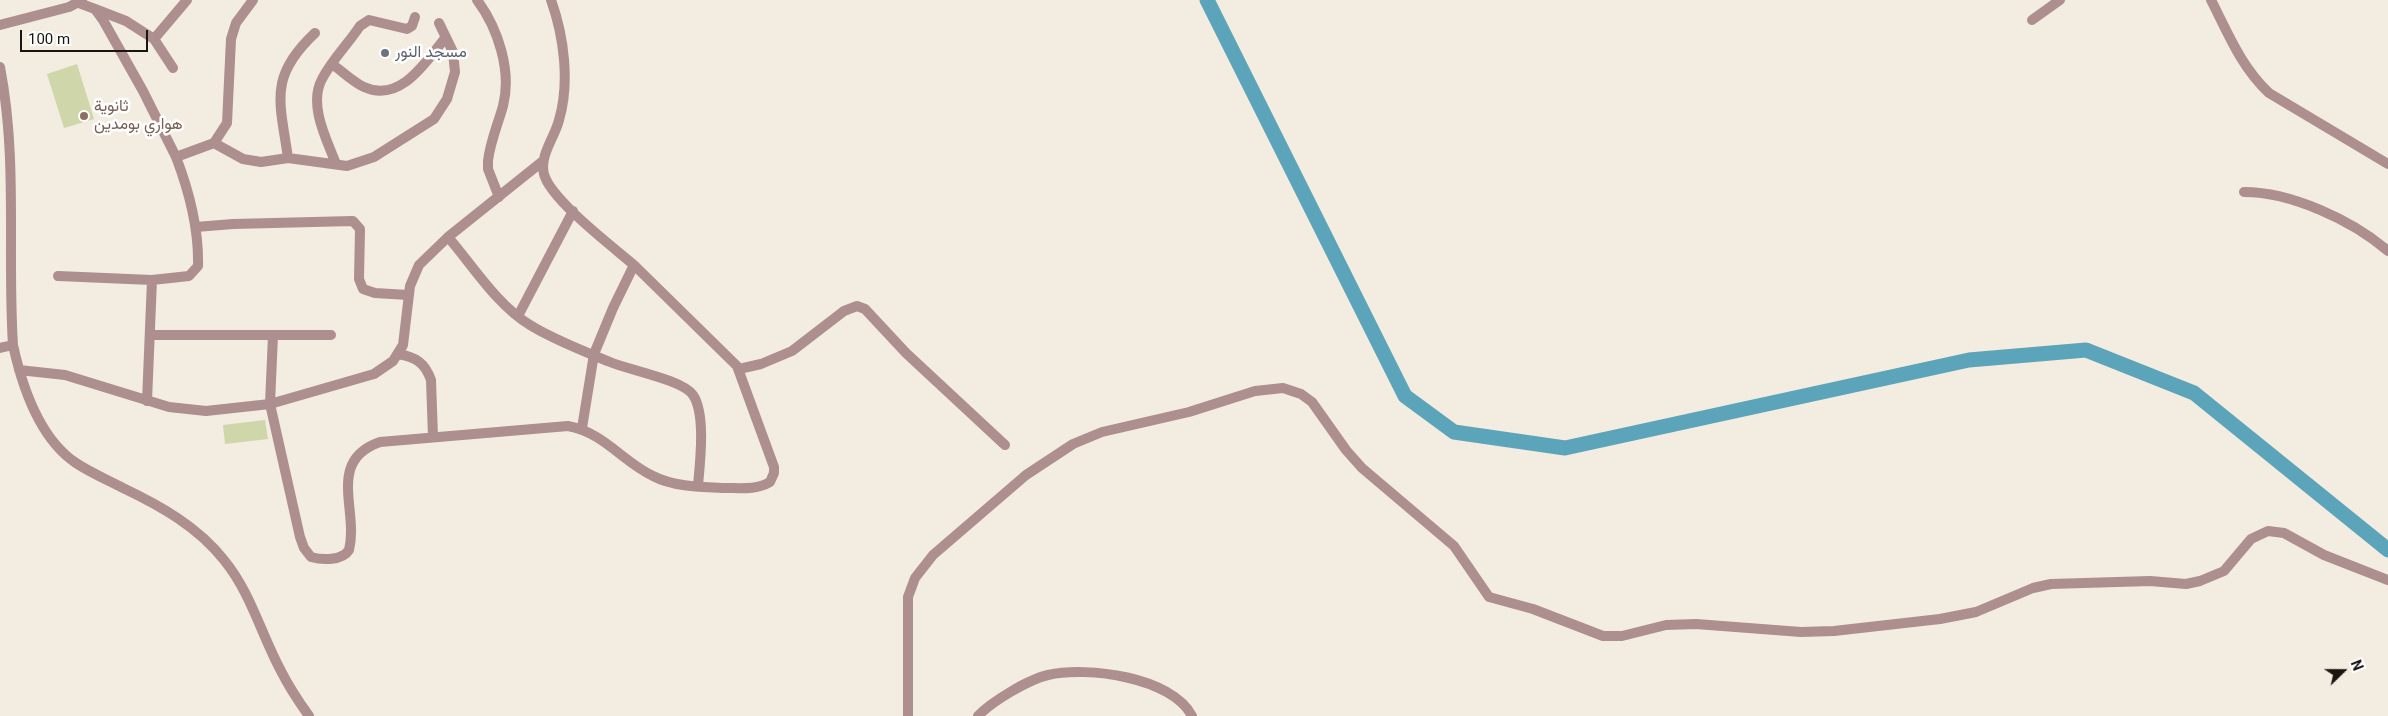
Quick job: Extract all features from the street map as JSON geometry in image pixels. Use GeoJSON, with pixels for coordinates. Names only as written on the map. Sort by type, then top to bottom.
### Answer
{"type":"FeatureCollection","features":[{"type":"Feature","properties":{"kind":"street"},"geometry":{"type":"LineString","coordinates":[[154,39],[187,0]]}},
{"type":"Feature","properties":{"kind":"street"},"geometry":{"type":"LineString","coordinates":[[176,156],[214,143],[227,123],[232,34],[236,23],[254,0]]}},
{"type":"Feature","properties":{"kind":"street"},"geometry":{"type":"LineString","coordinates":[[477,0],[496,33],[505,74],[504,105],[488,161],[488,169],[499,197]]}},
{"type":"Feature","properties":{"kind":"street"},"geometry":{"type":"LineString","coordinates":[[274,335],[270,404],[300,537],[308,554],[318,558],[342,556],[349,550],[348,484],[352,463],[356,456],[367,447],[380,442],[555,426],[582,428],[653,476],[676,483],[756,487],[765,485],[773,478],[774,467],[755,419],[739,369],[723,350],[634,265],[573,211],[547,183],[544,175],[543,161],[560,120],[563,92],[561,40],[558,20],[550,0]]}},
{"type":"Feature","properties":{"kind":"street"},"geometry":{"type":"LineString","coordinates":[[2032,20],[2060,0]]}},
{"type":"Feature","properties":{"kind":"street"},"geometry":{"type":"LineString","coordinates":[[2211,0],[2238,55],[2254,79],[2262,87],[2290,106],[2388,164]]}},
{"type":"Feature","properties":{"kind":"street"},"geometry":{"type":"LineString","coordinates":[[0,25],[81,2],[126,21],[154,39],[173,68]]}},
{"type":"Feature","properties":{"kind":"street"},"geometry":{"type":"LineString","coordinates":[[58,276],[152,280],[182,278],[189,276],[197,270],[196,227],[188,193],[176,156],[143,91],[95,9]]}},
{"type":"Feature","properties":{"kind":"street"},"geometry":{"type":"LineString","coordinates":[[336,164],[319,113],[317,99],[321,80],[360,26],[369,20],[407,29],[412,26],[415,17]]}},
{"type":"Feature","properties":{"kind":"street"},"geometry":{"type":"LineString","coordinates":[[214,143],[251,161],[261,162],[288,158],[353,165],[374,157],[434,119],[447,99],[455,72],[453,52],[439,23]]}},
{"type":"Feature","properties":{"kind":"street"},"geometry":{"type":"LineString","coordinates":[[288,158],[280,106],[281,85],[289,62],[315,33]]}},
{"type":"Feature","properties":{"kind":"street"},"geometry":{"type":"LineString","coordinates":[[332,64],[364,87],[378,90],[400,86],[414,76],[446,37]]}},
{"type":"Feature","properties":{"kind":"street"},"geometry":{"type":"LineString","coordinates":[[0,67],[8,114],[12,161],[13,345],[19,370],[44,426],[60,449],[76,463],[148,500],[185,522],[224,560],[252,605],[280,671],[309,716]]}},
{"type":"Feature","properties":{"kind":"street"},"geometry":{"type":"LineString","coordinates":[[19,370],[66,375],[147,401],[177,408],[206,411],[270,404],[374,374],[394,361],[398,354],[406,335],[408,295],[414,272],[425,258],[448,237],[543,161]]}},
{"type":"Feature","properties":{"kind":"street"},"geometry":{"type":"LineString","coordinates":[[2244,192],[2278,196],[2312,207],[2358,231],[2388,251]]}},
{"type":"Feature","properties":{"kind":"street"},"geometry":{"type":"LineString","coordinates":[[518,316],[573,211]]}},
{"type":"Feature","properties":{"kind":"street"},"geometry":{"type":"LineString","coordinates":[[196,227],[232,224],[353,221],[360,229],[359,279],[363,289],[375,293],[408,295]]}},
{"type":"Feature","properties":{"kind":"street"},"geometry":{"type":"LineString","coordinates":[[448,237],[495,293],[518,316],[532,326],[632,370],[678,384],[689,391],[694,397],[700,429],[701,456],[698,485]]}},
{"type":"Feature","properties":{"kind":"street"},"geometry":{"type":"LineString","coordinates":[[582,428],[594,354],[634,265]]}},
{"type":"Feature","properties":{"kind":"street"},"geometry":{"type":"LineString","coordinates":[[147,401],[152,280]]}},
{"type":"Feature","properties":{"kind":"street"},"geometry":{"type":"LineString","coordinates":[[739,369],[761,364],[792,351],[844,312],[851,308],[861,307],[870,313],[906,353],[1005,444]]}},
{"type":"Feature","properties":{"kind":"street"},"geometry":{"type":"LineString","coordinates":[[150,335],[331,335]]}},
{"type":"Feature","properties":{"kind":"street"},"geometry":{"type":"LineString","coordinates":[[0,348],[13,345]]}},
{"type":"Feature","properties":{"kind":"street"},"geometry":{"type":"LineString","coordinates":[[398,354],[421,362],[428,372],[431,380],[433,437]]}},
{"type":"Feature","properties":{"kind":"street"},"geometry":{"type":"LineString","coordinates":[[908,716],[908,597],[913,582],[923,566],[944,545],[1026,475],[1073,444],[1102,432],[1188,412],[1255,391],[1269,389],[1294,391],[1312,402],[1346,450],[1362,468],[1454,546],[1490,597],[1533,609],[1604,636],[1622,636],[1666,625],[1696,624],[1801,632],[1834,631],[1940,619],[1976,612],[2033,588],[2051,584],[2150,581],[2186,584],[2200,581],[2224,571],[2251,539],[2268,531],[2284,533],[2324,555],[2388,580]]}},
{"type":"Feature","properties":{"kind":"street"},"geometry":{"type":"LineString","coordinates":[[978,716],[996,702],[1038,678],[1047,675],[1076,673],[1121,675],[1145,682],[1184,704],[1192,716]]}},
{"type":"Feature","properties":{"kind":"green space"},"geometry":{"type":"Polygon","coordinates":[[[77,64],[94,119],[64,128],[47,74],[77,64]]]}},
{"type":"Feature","properties":{"kind":"green space"},"geometry":{"type":"Polygon","coordinates":[[[265,420],[268,439],[225,444],[223,425],[265,420]]]}},
{"type":"Feature","properties":{"kind":"waterway"},"geometry":{"type":"LineString","coordinates":[[1207,0],[1405,396],[1454,432],[1565,448],[1969,360],[2086,350],[2194,393],[2388,550]]}},
{"type":"Feature","properties":{"kind":"place","name":"مسجد النور"},"geometry":{"type":"Point","coordinates":[385,53]}},
{"type":"Feature","properties":{"kind":"place","name":"ثانوية هواري بومدين"},"geometry":{"type":"Point","coordinates":[84,116]}}]}
